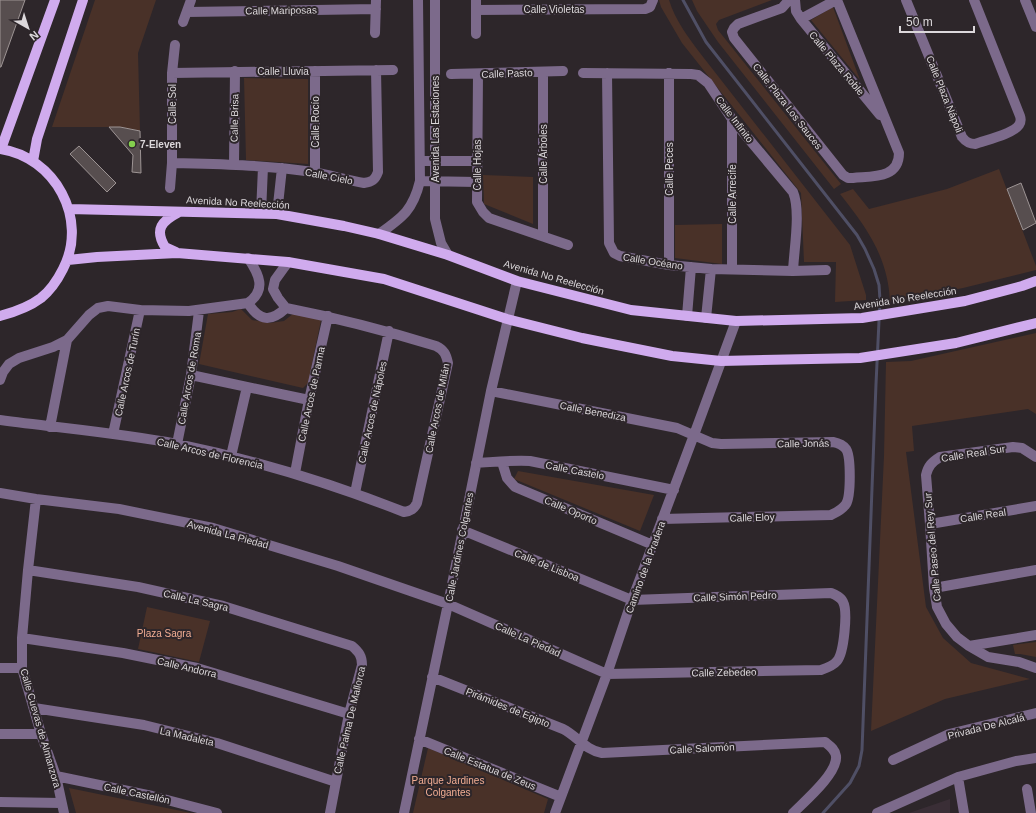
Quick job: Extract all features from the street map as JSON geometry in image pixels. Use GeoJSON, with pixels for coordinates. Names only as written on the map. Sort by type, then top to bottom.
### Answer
{"type":"FeatureCollection","features":[{"type":"Feature","properties":{"kind":"main road"},"geometry":{"type":"LineString","coordinates":[[0,316],[22,310],[42,297],[57,281],[68,260],[72,243],[69,208],[61,190],[49,174],[33,161],[1,149],[55,0]]}},
{"type":"Feature","properties":{"kind":"main road"},"geometry":{"type":"LineString","coordinates":[[33,161],[37,138],[83,0]]}},
{"type":"Feature","properties":{"kind":"main road","name":"Avenida No Reelección"},"geometry":{"type":"LineString","coordinates":[[69,208],[277,214],[379,234],[448,255],[517,280],[631,310],[736,321],[862,318],[965,301],[1036,281]]}},
{"type":"Feature","properties":{"kind":"main road"},"geometry":{"type":"LineString","coordinates":[[177,253],[165,247],[159,236],[160,230],[164,223],[169,218],[181,211]]}},
{"type":"Feature","properties":{"kind":"main road"},"geometry":{"type":"LineString","coordinates":[[68,260],[177,253],[288,262],[384,279],[507,319],[582,338],[672,356],[721,361],[860,358],[956,343],[1036,323]]}},
{"type":"Feature","properties":{"kind":"street"},"geometry":{"type":"LineString","coordinates":[[183,22],[191,0]]}},
{"type":"Feature","properties":{"kind":"street","name":"Avenida Las Estaciones"},"geometry":{"type":"LineString","coordinates":[[379,234],[400,219],[410,208],[416,196],[420,181],[418,0]]}},
{"type":"Feature","properties":{"kind":"street","name":"Avenida Las Estaciones"},"geometry":{"type":"LineString","coordinates":[[435,0],[435,219],[442,243],[448,255]]}},
{"type":"Feature","properties":{"kind":"street","name":"Calle Plaza Los Sauces"},"geometry":{"type":"LineString","coordinates":[[789,0],[782,8],[738,24],[732,32],[734,38],[830,159],[843,175],[848,178]]}},
{"type":"Feature","properties":{"kind":"street","name":"Calle Plaza Roble"},"geometry":{"type":"LineString","coordinates":[[795,0],[796,11],[801,19],[887,123]]}},
{"type":"Feature","properties":{"kind":"street"},"geometry":{"type":"LineString","coordinates":[[801,19],[837,0]]}},
{"type":"Feature","properties":{"kind":"street","name":"Calle Plaza Roble"},"geometry":{"type":"LineString","coordinates":[[837,0],[899,153],[899,162],[894,170],[886,174],[848,178]]}},
{"type":"Feature","properties":{"kind":"street","name":"Calle Plaza Nápoli"},"geometry":{"type":"LineString","coordinates":[[906,0],[962,137],[966,142],[975,144],[1013,131],[1021,121],[974,0]]}},
{"type":"Feature","properties":{"kind":"street"},"geometry":{"type":"LineString","coordinates":[[1024,0],[1036,27]]}},
{"type":"Feature","properties":{"kind":"street","name":"Calle Violetas"},"geometry":{"type":"LineString","coordinates":[[476,5],[645,9],[650,6],[653,1]]}},
{"type":"Feature","properties":{"kind":"street"},"geometry":{"type":"LineString","coordinates":[[375,33],[376,4]]}},
{"type":"Feature","properties":{"kind":"street","name":"Calle Mariposas"},"geometry":{"type":"LineString","coordinates":[[186,12],[376,4]]}},
{"type":"Feature","properties":{"kind":"street"},"geometry":{"type":"LineString","coordinates":[[476,5],[476,34]]}},
{"type":"Feature","properties":{"kind":"street","name":"Calle Sol"},"geometry":{"type":"LineString","coordinates":[[170,188],[172,163],[172,73],[175,45]]}},
{"type":"Feature","properties":{"kind":"street","name":"Calle Cielo"},"geometry":{"type":"LineString","coordinates":[[172,163],[234,164],[282,168],[314,172],[364,183],[370,182],[376,178],[378,172],[376,70]]}},
{"type":"Feature","properties":{"kind":"street","name":"Calle Lluvia"},"geometry":{"type":"LineString","coordinates":[[172,73],[393,70]]}},
{"type":"Feature","properties":{"kind":"street","name":"Calle Rocío"},"geometry":{"type":"LineString","coordinates":[[314,172],[315,71]]}},
{"type":"Feature","properties":{"kind":"street","name":"Calle Brisa"},"geometry":{"type":"LineString","coordinates":[[234,164],[235,72]]}},
{"type":"Feature","properties":{"kind":"street","name":"Calle Árboles"},"geometry":{"type":"LineString","coordinates":[[543,72],[544,236]]}},
{"type":"Feature","properties":{"kind":"street","name":"Calle Pasto"},"geometry":{"type":"LineString","coordinates":[[451,74],[563,72]]}},
{"type":"Feature","properties":{"kind":"street","name":"Calle Infinito"},"geometry":{"type":"LineString","coordinates":[[583,73],[669,73],[698,75],[703,78],[732,119],[793,192],[796,199],[797,210],[793,271]]}},
{"type":"Feature","properties":{"kind":"street","name":"Calle Océano"},"geometry":{"type":"LineString","coordinates":[[607,73],[609,243],[614,253],[620,256],[669,265],[711,269],[793,271],[826,270]]}},
{"type":"Feature","properties":{"kind":"street","name":"Calle Peces"},"geometry":{"type":"LineString","coordinates":[[669,73],[669,265]]}},
{"type":"Feature","properties":{"kind":"street","name":"Calle Hojas"},"geometry":{"type":"LineString","coordinates":[[478,74],[477,202],[489,218],[568,244]]}},
{"type":"Feature","properties":{"kind":"street","name":"Calle Arrecife"},"geometry":{"type":"LineString","coordinates":[[732,119],[732,269]]}},
{"type":"Feature","properties":{"kind":"street"},"geometry":{"type":"LineString","coordinates":[[420,161],[477,161]]}},
{"type":"Feature","properties":{"kind":"street"},"geometry":{"type":"LineString","coordinates":[[261,213],[264,167]]}},
{"type":"Feature","properties":{"kind":"street"},"geometry":{"type":"LineString","coordinates":[[277,214],[282,168]]}},
{"type":"Feature","properties":{"kind":"street"},"geometry":{"type":"LineString","coordinates":[[420,181],[435,180],[477,182]]}},
{"type":"Feature","properties":{"kind":"street"},"geometry":{"type":"LineString","coordinates":[[0,380],[3,372],[9,364],[19,358],[53,347],[67,340],[98,308],[108,306],[140,310],[200,311],[223,306],[248,304],[257,295],[260,287],[258,274],[248,258]]}},
{"type":"Feature","properties":{"kind":"street"},"geometry":{"type":"LineString","coordinates":[[248,304],[261,318],[271,318],[280,314],[286,308],[273,289],[275,280],[288,262]]}},
{"type":"Feature","properties":{"kind":"street"},"geometry":{"type":"LineString","coordinates":[[686,316],[691,267]]}},
{"type":"Feature","properties":{"kind":"street"},"geometry":{"type":"LineString","coordinates":[[706,318],[711,269]]}},
{"type":"Feature","properties":{"kind":"street","name":"Calle Jardines Colgantes"},"geometry":{"type":"LineString","coordinates":[[404,813],[491,391],[517,280]]}},
{"type":"Feature","properties":{"kind":"street"},"geometry":{"type":"LineString","coordinates":[[260,287],[273,289]]}},
{"type":"Feature","properties":{"kind":"street","name":"Calle Arcos de Milán"},"geometry":{"type":"LineString","coordinates":[[286,308],[328,316],[389,331],[443,349],[448,363],[417,503],[414,508]]}},
{"type":"Feature","properties":{"kind":"street","name":"Calle Arcos de Turín"},"geometry":{"type":"LineString","coordinates":[[113,434],[140,310]]}},
{"type":"Feature","properties":{"kind":"street","name":"Calle Arcos de Roma"},"geometry":{"type":"LineString","coordinates":[[177,444],[191,375],[200,311]]}},
{"type":"Feature","properties":{"kind":"street","name":"Calle Arcos de Parma"},"geometry":{"type":"LineString","coordinates":[[295,473],[309,400],[328,316]]}},
{"type":"Feature","properties":{"kind":"street","name":"Camino de la Pradera"},"geometry":{"type":"LineString","coordinates":[[555,813],[607,674],[632,600],[736,321]]}},
{"type":"Feature","properties":{"kind":"street","name":"Calle Arcos de Nápoles"},"geometry":{"type":"LineString","coordinates":[[355,493],[389,331]]}},
{"type":"Feature","properties":{"kind":"street"},"geometry":{"type":"LineString","coordinates":[[50,427],[67,340]]}},
{"type":"Feature","properties":{"kind":"street"},"geometry":{"type":"LineString","coordinates":[[191,375],[309,400]]}},
{"type":"Feature","properties":{"kind":"street"},"geometry":{"type":"LineString","coordinates":[[231,456],[246,387]]}},
{"type":"Feature","properties":{"kind":"street","name":"Calle Benediza"},"geometry":{"type":"LineString","coordinates":[[491,391],[671,426],[694,435]]}},
{"type":"Feature","properties":{"kind":"street","name":"Calle Arcos de Florencia"},"geometry":{"type":"LineString","coordinates":[[0,420],[113,434],[177,444],[231,456],[295,473],[355,493],[404,512],[414,508]]}},
{"type":"Feature","properties":{"kind":"street","name":"Calle Jonás"},"geometry":{"type":"LineString","coordinates":[[694,435],[712,443],[721,444],[833,442],[840,444],[846,449],[849,457],[849,495],[847,503],[841,510]]}},
{"type":"Feature","properties":{"kind":"street","name":"Calle Real Sur"},"geometry":{"type":"LineString","coordinates":[[932,462],[940,457],[1013,447],[1022,448],[1036,457]]}},
{"type":"Feature","properties":{"kind":"street","name":"Calle Castelo"},"geometry":{"type":"LineString","coordinates":[[476,463],[516,460],[530,461],[674,490]]}},
{"type":"Feature","properties":{"kind":"street","name":"Calle Oporto"},"geometry":{"type":"LineString","coordinates":[[502,462],[507,478],[516,486],[653,545]]}},
{"type":"Feature","properties":{"kind":"street","name":"Calle Paseo del Rey Sur"},"geometry":{"type":"LineString","coordinates":[[932,462],[926,475],[934,588],[937,607],[946,624],[957,637],[969,646],[988,657],[1019,662],[1036,668]]}},
{"type":"Feature","properties":{"kind":"street","name":"Avenida La Piedad"},"geometry":{"type":"LineString","coordinates":[[0,493],[119,509],[213,528],[338,566],[448,604]]}},
{"type":"Feature","properties":{"kind":"street","name":"Calle Cuevas de Almanzora"},"geometry":{"type":"LineString","coordinates":[[36,499],[22,638],[22,668],[41,734],[56,776],[64,813]]}},
{"type":"Feature","properties":{"kind":"street","name":"Calle Real"},"geometry":{"type":"LineString","coordinates":[[930,524],[1036,506]]}},
{"type":"Feature","properties":{"kind":"street","name":"Calle Eloy"},"geometry":{"type":"LineString","coordinates":[[662,519],[831,514],[841,510]]}},
{"type":"Feature","properties":{"kind":"street","name":"Calle de Lisboa"},"geometry":{"type":"LineString","coordinates":[[462,530],[632,600]]}},
{"type":"Feature","properties":{"kind":"street","name":"Calle La Sagra"},"geometry":{"type":"LineString","coordinates":[[28,570],[138,587],[223,606],[352,646],[358,651]]}},
{"type":"Feature","properties":{"kind":"street"},"geometry":{"type":"LineString","coordinates":[[934,588],[1036,570]]}},
{"type":"Feature","properties":{"kind":"street","name":"Calle Simón Pedro"},"geometry":{"type":"LineString","coordinates":[[632,600],[831,593],[838,596],[843,601],[846,610],[842,651],[838,660]]}},
{"type":"Feature","properties":{"kind":"street","name":"Calle La Piedad"},"geometry":{"type":"LineString","coordinates":[[448,604],[607,674]]}},
{"type":"Feature","properties":{"kind":"street"},"geometry":{"type":"LineString","coordinates":[[969,646],[1036,635]]}},
{"type":"Feature","properties":{"kind":"street","name":"Calle Andorra"},"geometry":{"type":"LineString","coordinates":[[22,638],[123,653],[198,668],[349,714]]}},
{"type":"Feature","properties":{"kind":"street","name":"Calle Palma De Mallorca"},"geometry":{"type":"LineString","coordinates":[[330,813],[349,714],[362,665],[362,657],[358,651]]}},
{"type":"Feature","properties":{"kind":"street","name":"Calle Zebedeo"},"geometry":{"type":"LineString","coordinates":[[607,674],[821,670],[831,667],[838,660]]}},
{"type":"Feature","properties":{"kind":"street"},"geometry":{"type":"LineString","coordinates":[[0,668],[22,668]]}},
{"type":"Feature","properties":{"kind":"street","name":"Pirámides de Egipto"},"geometry":{"type":"LineString","coordinates":[[432,677],[563,729],[569,732],[581,743]]}},
{"type":"Feature","properties":{"kind":"street","name":"La Madaleta"},"geometry":{"type":"LineString","coordinates":[[34,708],[144,725],[217,743],[336,782]]}},
{"type":"Feature","properties":{"kind":"street","name":"Privada De Alcalá"},"geometry":{"type":"LineString","coordinates":[[893,760],[949,734],[1036,714]]}},
{"type":"Feature","properties":{"kind":"street"},"geometry":{"type":"LineString","coordinates":[[0,734],[41,734]]}},
{"type":"Feature","properties":{"kind":"street","name":"Calle Estatua de Zeus"},"geometry":{"type":"LineString","coordinates":[[419,739],[561,797]]}},
{"type":"Feature","properties":{"kind":"street","name":"Calle Salomón"},"geometry":{"type":"LineString","coordinates":[[581,743],[594,752],[602,753],[825,742],[834,748],[836,757],[834,766],[827,777],[793,813]]}},
{"type":"Feature","properties":{"kind":"street"},"geometry":{"type":"LineString","coordinates":[[877,813],[958,777],[1016,761],[1036,758]]}},
{"type":"Feature","properties":{"kind":"street","name":"Calle Castellón"},"geometry":{"type":"LineString","coordinates":[[56,776],[152,796],[217,813]]}},
{"type":"Feature","properties":{"kind":"street"},"geometry":{"type":"LineString","coordinates":[[958,777],[964,813]]}},
{"type":"Feature","properties":{"kind":"street"},"geometry":{"type":"LineString","coordinates":[[1027,789],[1031,813]]}},
{"type":"Feature","properties":{"kind":"street"},"geometry":{"type":"LineString","coordinates":[[0,802],[61,802]]}},
{"type":"Feature","properties":{"kind":"shaded area"},"geometry":{"type":"Polygon","coordinates":[[[950,799],[950,813],[909,813],[950,799]]]}},
{"type":"Feature","properties":{"kind":"green space"},"geometry":{"type":"Polygon","coordinates":[[[95,0],[156,0],[138,53],[140,131],[120,127],[52,127],[95,0]]]}},
{"type":"Feature","properties":{"kind":"green space"},"geometry":{"type":"Polygon","coordinates":[[[659,0],[669,0],[678,21],[695,47],[850,245],[866,295],[866,300],[835,302],[836,262],[804,262],[801,193],[682,43],[661,7],[659,0]]]}},
{"type":"Feature","properties":{"kind":"green space"},"geometry":{"type":"Polygon","coordinates":[[[692,0],[772,0],[719,20],[716,24],[718,30],[841,184],[834,189],[718,42],[697,11],[692,0]]]}},
{"type":"Feature","properties":{"kind":"green space"},"geometry":{"type":"Polygon","coordinates":[[[833,7],[860,80],[811,20],[833,7]]]}},
{"type":"Feature","properties":{"kind":"green space"},"geometry":{"type":"Polygon","coordinates":[[[244,78],[308,79],[308,164],[246,160],[244,78]]]}},
{"type":"Feature","properties":{"kind":"green space"},"geometry":{"type":"Polygon","coordinates":[[[999,169],[1036,266],[1036,270],[963,288],[890,302],[885,271],[874,244],[859,219],[840,194],[853,189],[869,209],[947,189],[999,169]]]}},
{"type":"Feature","properties":{"kind":"green space"},"geometry":{"type":"Polygon","coordinates":[[[483,175],[533,177],[533,224],[484,204],[483,175]]]}},
{"type":"Feature","properties":{"kind":"green space"},"geometry":{"type":"Polygon","coordinates":[[[722,224],[722,264],[675,258],[675,225],[722,224]]]}},
{"type":"Feature","properties":{"kind":"green space"},"geometry":{"type":"Polygon","coordinates":[[[241,309],[252,320],[270,323],[284,321],[294,313],[321,320],[308,383],[303,388],[199,364],[208,314],[232,312],[241,309]]]}},
{"type":"Feature","properties":{"kind":"green space"},"geometry":{"type":"Polygon","coordinates":[[[1036,333],[1036,414],[1028,409],[912,426],[914,451],[906,452],[926,607],[943,638],[971,663],[1030,679],[945,699],[871,731],[884,456],[886,362],[911,361],[1036,333]]]}},
{"type":"Feature","properties":{"kind":"green space"},"geometry":{"type":"Polygon","coordinates":[[[518,471],[654,495],[640,531],[514,479],[518,471]]]}},
{"type":"Feature","properties":{"kind":"green space","name":"Plaza Sagra"},"geometry":{"type":"Polygon","coordinates":[[[147,607],[210,621],[199,662],[138,649],[147,607]]]}},
{"type":"Feature","properties":{"kind":"green space"},"geometry":{"type":"Polygon","coordinates":[[[1036,642],[1036,657],[1015,654],[1013,645],[1036,642]]]}},
{"type":"Feature","properties":{"kind":"green space","name":"Parque Jardines Colgantes"},"geometry":{"type":"Polygon","coordinates":[[[428,748],[548,799],[544,813],[413,813],[428,748]]]}},
{"type":"Feature","properties":{"kind":"green space"},"geometry":{"type":"Polygon","coordinates":[[[69,788],[191,813],[76,813],[69,788]]]}},
{"type":"Feature","properties":{"kind":"building"},"geometry":{"type":"Polygon","coordinates":[[[0,0],[25,0],[1,67],[0,67],[0,0]]]}},
{"type":"Feature","properties":{"kind":"building","name":"7-Eleven"},"geometry":{"type":"Polygon","coordinates":[[[109,127],[120,127],[140,131],[141,173],[132,172],[133,155],[109,127]]]}},
{"type":"Feature","properties":{"kind":"building"},"geometry":{"type":"Polygon","coordinates":[[[79,146],[116,183],[107,192],[70,154],[79,146]]]}},
{"type":"Feature","properties":{"kind":"building"},"geometry":{"type":"Polygon","coordinates":[[[1021,183],[1036,223],[1023,230],[1007,189],[1021,183]]]}},
{"type":"Feature","properties":{"kind":"waterway"},"geometry":{"type":"LineString","coordinates":[[683,0],[706,42],[857,235],[874,269],[879,285],[880,300],[862,750],[859,766],[850,783],[823,813]]}},
{"type":"Feature","properties":{"kind":"place","name":"7-Eleven"},"geometry":{"type":"Point","coordinates":[132,144]}}]}
